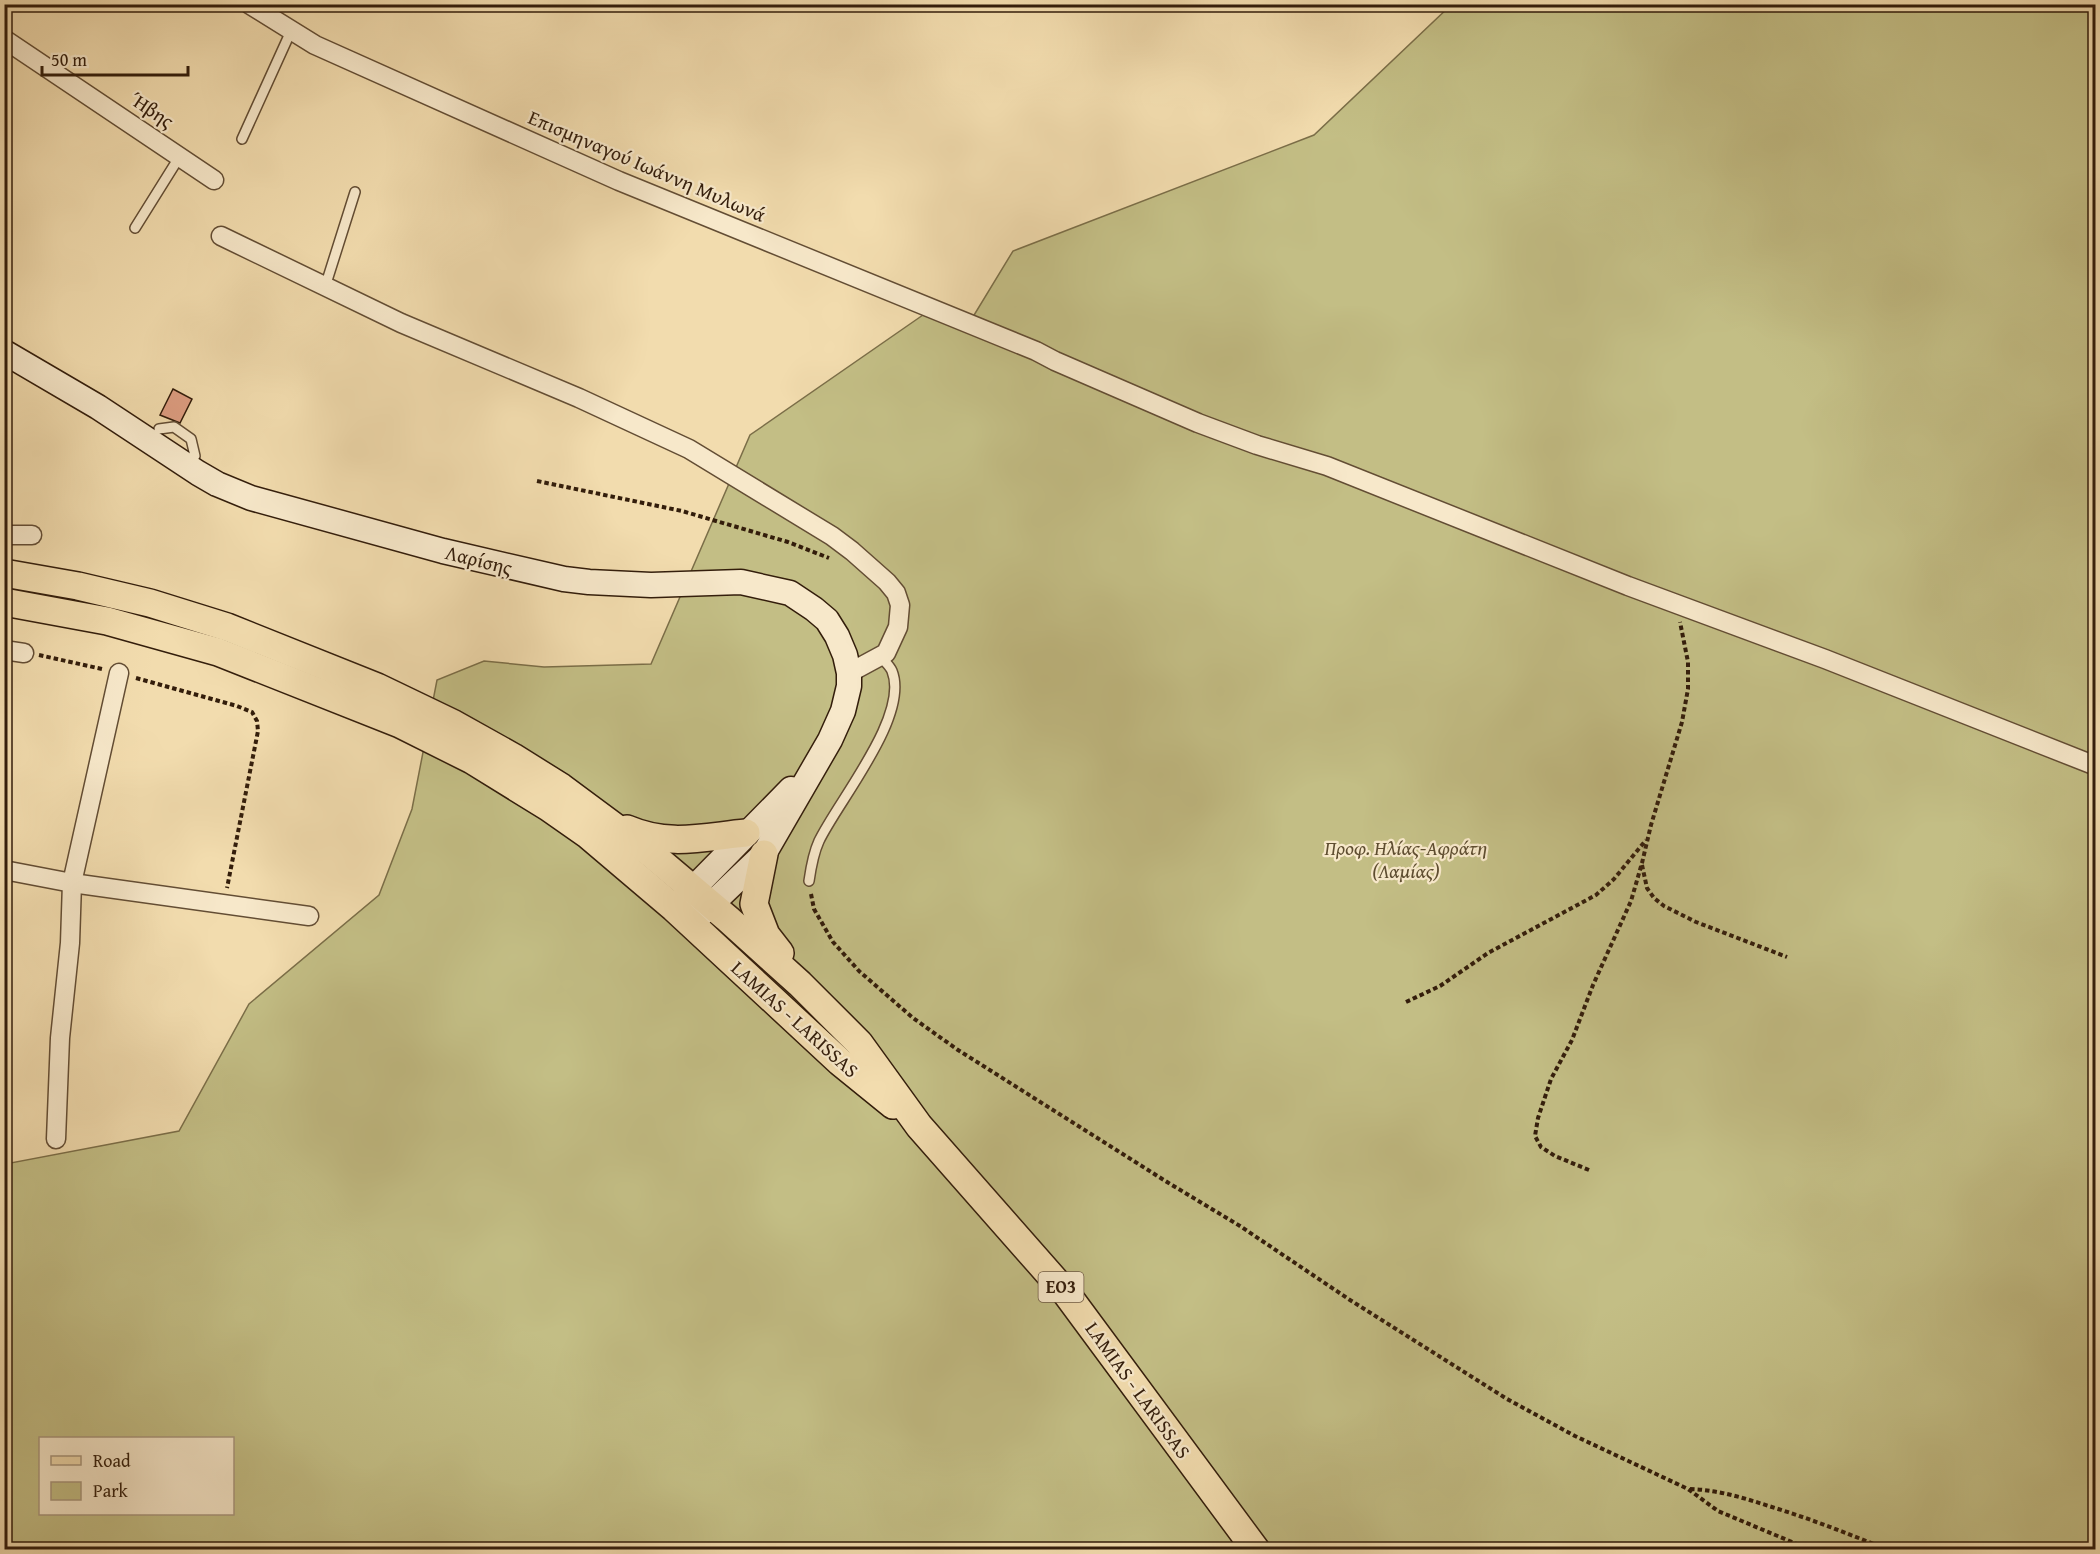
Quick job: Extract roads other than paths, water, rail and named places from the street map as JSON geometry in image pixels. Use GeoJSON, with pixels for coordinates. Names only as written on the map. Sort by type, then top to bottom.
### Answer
{"type":"FeatureCollection","features":[{"type":"Feature","properties":{"kind":"main road","name":"Λαρίσης"},"geometry":{"type":"LineString","coordinates":[[4,352],[98,407],[217,484],[250,498],[443,551],[564,579],[651,585],[741,582],[790,593],[802,599],[827,620],[845,655],[849,673],[848,696],[843,711],[830,740],[764,854],[692,906]]}},
{"type":"Feature","properties":{"kind":"main road"},"geometry":{"type":"LineString","coordinates":[[4,573],[78,586],[150,603],[227,627],[377,687],[454,724],[561,788],[602,816],[650,853],[692,906]]}},
{"type":"Feature","properties":{"kind":"main road"},"geometry":{"type":"LineString","coordinates":[[4,602],[107,621],[219,652],[400,724],[472,760],[548,807],[800,984]]}},
{"type":"Feature","properties":{"kind":"main road","name":"Λαρίσης"},"geometry":{"type":"LineString","coordinates":[[692,906],[746,833],[812,768]]}},
{"type":"Feature","properties":{"kind":"main road"},"geometry":{"type":"LineString","coordinates":[[602,816],[633,831],[666,840],[693,840],[746,833]]}},
{"type":"Feature","properties":{"kind":"main road","name":"ΕΟ3"},"geometry":{"type":"LineString","coordinates":[[764,854],[755,895],[757,914],[766,935],[800,984]]}},
{"type":"Feature","properties":{"kind":"main road","name":"LAMIAS - LARISSAS"},"geometry":{"type":"LineString","coordinates":[[692,906],[840,1062],[919,1126]]}},
{"type":"Feature","properties":{"kind":"main road","name":"LAMIAS - LARISSAS"},"geometry":{"type":"LineString","coordinates":[[800,984],[858,1043],[919,1126],[1066,1293],[1256,1550]]}},
{"type":"Feature","properties":{"kind":"street","name":"Επισμηναγού Ιωάννη Μυλωνά"},"geometry":{"type":"LineString","coordinates":[[249,4],[315,45],[619,181],[1036,351],[1198,423],[1257,445],[1327,466],[1679,606],[1825,659],[2096,766]]}},
{"type":"Feature","properties":{"kind":"street","name":"Ήβης"},"geometry":{"type":"LineString","coordinates":[[4,39],[214,180]]}},
{"type":"Feature","properties":{"kind":"street"},"geometry":{"type":"LineString","coordinates":[[221,236],[453,347],[579,398],[688,449],[832,536],[872,568],[896,594],[900,605],[898,627],[886,653],[849,673]]}},
{"type":"Feature","properties":{"kind":"street"},"geometry":{"type":"LineString","coordinates":[[4,535],[32,535]]}},
{"type":"Feature","properties":{"kind":"street"},"geometry":{"type":"LineString","coordinates":[[4,650],[24,653]]}},
{"type":"Feature","properties":{"kind":"street"},"geometry":{"type":"LineString","coordinates":[[56,1139],[60,1038],[70,943],[72,883],[119,673]]}},
{"type":"Feature","properties":{"kind":"street"},"geometry":{"type":"LineString","coordinates":[[4,870],[72,883],[309,916]]}},
{"type":"Feature","properties":{"kind":"lane"},"geometry":{"type":"LineString","coordinates":[[242,138],[291,31]]}},
{"type":"Feature","properties":{"kind":"lane"},"geometry":{"type":"LineString","coordinates":[[135,228],[180,156]]}},
{"type":"Feature","properties":{"kind":"lane"},"geometry":{"type":"LineString","coordinates":[[325,286],[355,192]]}},
{"type":"Feature","properties":{"kind":"lane"},"geometry":{"type":"LineString","coordinates":[[159,429],[174,427],[191,439],[195,456]]}},
{"type":"Feature","properties":{"kind":"lane"},"geometry":{"type":"LineString","coordinates":[[809,881],[818,842],[871,754],[884,730],[892,707],[895,686],[892,670],[881,657]]}},
{"type":"Feature","properties":{"kind":"park label","name":"Προφ. Ηλίας-Αφράτη (Λαμίας)"},"geometry":{"type":"Point","coordinates":[1406,860]}}]}
